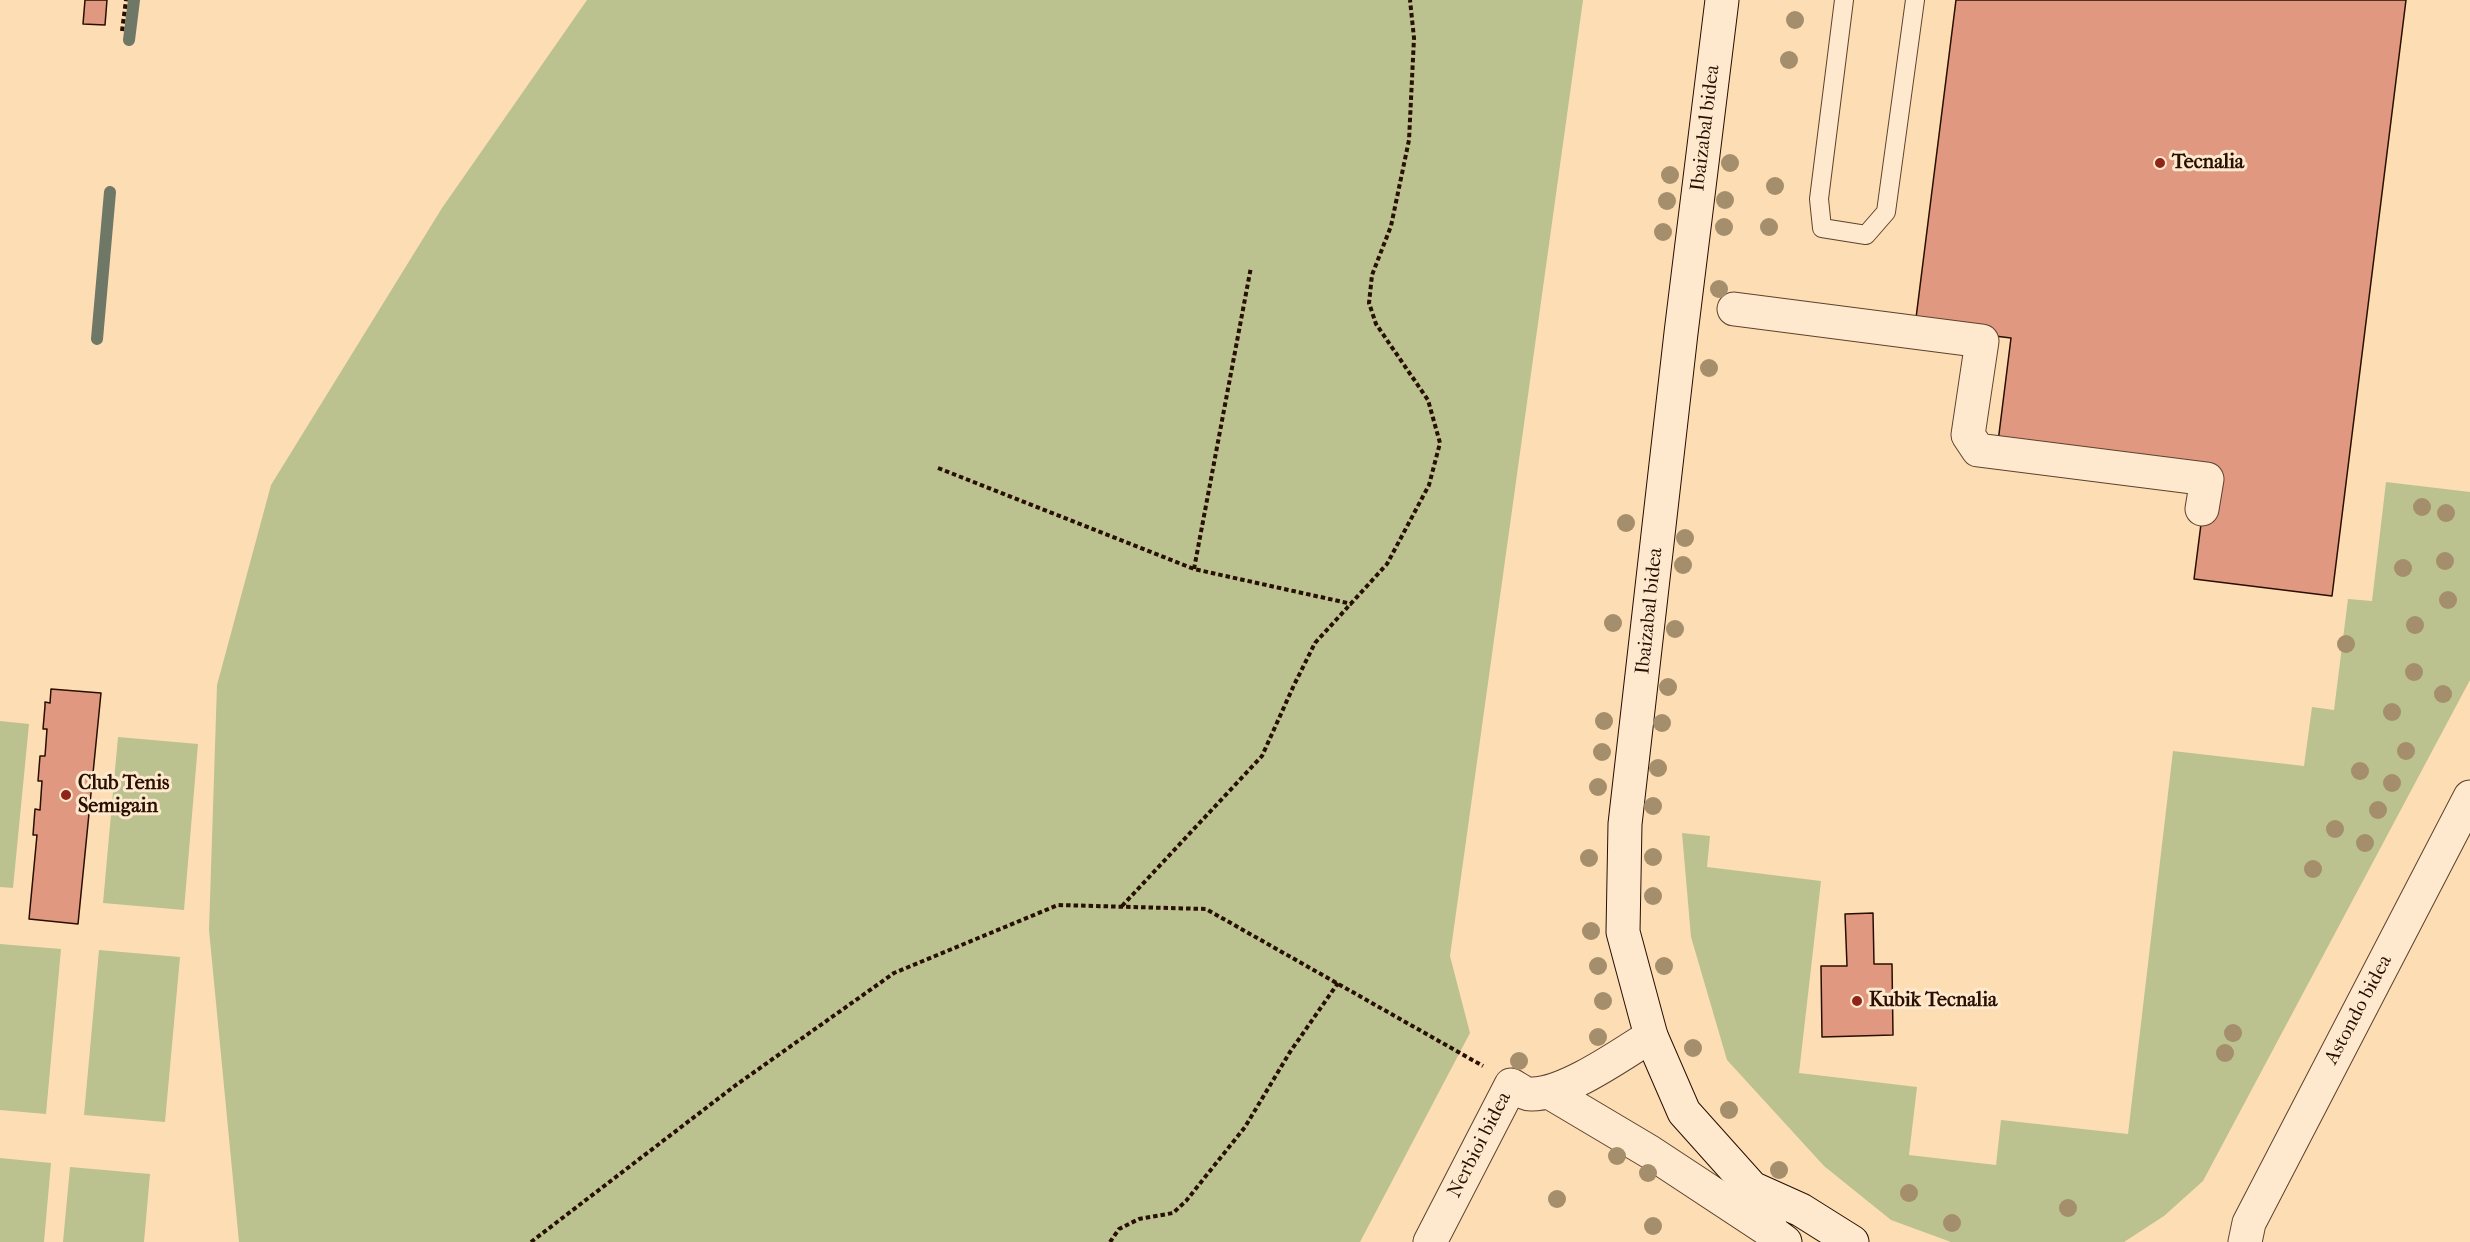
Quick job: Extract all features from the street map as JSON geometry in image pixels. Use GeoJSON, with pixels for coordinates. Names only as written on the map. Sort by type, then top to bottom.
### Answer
{"type":"FeatureCollection","features":[{"type":"Feature","properties":{"kind":"street","name":"Ibaizabal bidea"},"geometry":{"type":"LineString","coordinates":[[1722,0],[1680,333],[1625,824],[1623,932],[1651,1036],[1684,1112],[1752,1188],[1779,1237]]}},
{"type":"Feature","properties":{"kind":"street"},"geometry":{"type":"LineString","coordinates":[[1734,309],[1982,341],[1968,435],[1978,450],[2207,479],[2202,509]]}},
{"type":"Feature","properties":{"kind":"street","name":"Astondo bidea"},"geometry":{"type":"LineString","coordinates":[[2221,1242],[2247,1232],[2470,797]]}},
{"type":"Feature","properties":{"kind":"street"},"geometry":{"type":"LineString","coordinates":[[1549,1092],[1604,1066],[1651,1036]]}},
{"type":"Feature","properties":{"kind":"street","name":"Nerbioi bidea"},"geometry":{"type":"LineString","coordinates":[[1430,1242],[1511,1085],[1529,1095],[1549,1092]]}},
{"type":"Feature","properties":{"kind":"street"},"geometry":{"type":"LineString","coordinates":[[1549,1092],[1650,1152],[1779,1237]]}},
{"type":"Feature","properties":{"kind":"street","name":"Ibaizabal bidea"},"geometry":{"type":"LineString","coordinates":[[1752,1188],[1801,1209],[1852,1242]]}},
{"type":"Feature","properties":{"kind":"lane"},"geometry":{"type":"LineString","coordinates":[[1844,0],[1819,199],[1822,228],[1866,235],[1886,212],[1915,0]]}},
{"type":"Feature","properties":{"kind":"path"},"geometry":{"type":"LineString","coordinates":[[122,31],[126,0]]}},
{"type":"Feature","properties":{"kind":"path"},"geometry":{"type":"LineString","coordinates":[[1122,907],[1263,756],[1315,644],[1387,564],[1429,485],[1440,443],[1428,400],[1376,324],[1369,303],[1372,275],[1391,226],[1408,140],[1414,38],[1410,0]]}},
{"type":"Feature","properties":{"kind":"path"},"geometry":{"type":"LineString","coordinates":[[1194,569],[1251,267]]}},
{"type":"Feature","properties":{"kind":"path"},"geometry":{"type":"LineString","coordinates":[[938,468],[1194,569],[1352,604]]}},
{"type":"Feature","properties":{"kind":"path"},"geometry":{"type":"LineString","coordinates":[[531,1242],[736,1085],[894,973],[1058,905],[1206,909],[1477,1062],[1511,1085]]}},
{"type":"Feature","properties":{"kind":"path"},"geometry":{"type":"LineString","coordinates":[[1110,1242],[1119,1229],[1139,1219],[1173,1213],[1186,1201],[1245,1127],[1290,1052],[1338,983]]}},
{"type":"Feature","properties":{"kind":"green space"},"geometry":{"type":"Polygon","coordinates":[[[587,0],[1583,0],[1450,956],[1470,1033],[1360,1242],[239,1242],[209,930],[217,685],[271,485],[442,208],[587,0]]]}},
{"type":"Feature","properties":{"kind":"green space"},"geometry":{"type":"Polygon","coordinates":[[[2386,482],[2470,492],[2470,680],[2203,1181],[2164,1216],[2124,1242],[1951,1242],[1891,1220],[1824,1166],[1727,1060],[1691,937],[1682,833],[1710,836],[1707,867],[1821,881],[1799,1073],[1917,1087],[1909,1155],[1996,1165],[2001,1120],[2128,1134],[2173,751],[2304,766],[2312,707],[2334,710],[2348,599],[2372,601],[2386,482]]]}},
{"type":"Feature","properties":{"kind":"green space"},"geometry":{"type":"Polygon","coordinates":[[[0,721],[29,724],[13,888],[0,887],[0,721]]]}},
{"type":"Feature","properties":{"kind":"green space"},"geometry":{"type":"Polygon","coordinates":[[[118,737],[198,744],[184,910],[103,903],[118,737]]]}},
{"type":"Feature","properties":{"kind":"green space"},"geometry":{"type":"Polygon","coordinates":[[[0,944],[61,949],[46,1114],[0,1110],[0,944]]]}},
{"type":"Feature","properties":{"kind":"green space"},"geometry":{"type":"Polygon","coordinates":[[[99,950],[180,957],[165,1122],[84,1115],[99,950]]]}},
{"type":"Feature","properties":{"kind":"green space"},"geometry":{"type":"Polygon","coordinates":[[[0,1158],[51,1163],[44,1242],[0,1242],[0,1158]]]}},
{"type":"Feature","properties":{"kind":"green space"},"geometry":{"type":"Polygon","coordinates":[[[70,1167],[150,1174],[144,1242],[63,1242],[70,1167]]]}},
{"type":"Feature","properties":{"kind":"building"},"geometry":{"type":"Polygon","coordinates":[[[85,0],[107,0],[105,25],[83,24],[85,0]]]}},
{"type":"Feature","properties":{"kind":"building","name":"Tecnalia"},"geometry":{"type":"Polygon","coordinates":[[[1956,0],[2406,0],[2332,596],[2194,579],[2208,469],[1998,442],[2011,338],[1915,326],[1956,0]]]}},
{"type":"Feature","properties":{"kind":"building","name":"Club Tenis Semigain"},"geometry":{"type":"Polygon","coordinates":[[[51,689],[101,693],[78,924],[29,919],[37,835],[33,835],[35,809],[40,810],[42,781],[38,781],[40,756],[45,756],[47,729],[43,729],[45,702],[50,703],[51,689]]]}},
{"type":"Feature","properties":{"kind":"building","name":"Kubik Tecnalia"},"geometry":{"type":"Polygon","coordinates":[[[1873,913],[1874,964],[1892,964],[1893,1035],[1822,1037],[1821,966],[1847,966],[1845,914],[1873,913]]]}},
{"type":"Feature","properties":{"kind":"waterway"},"geometry":{"type":"LineString","coordinates":[[129,40],[134,0]]}},
{"type":"Feature","properties":{"kind":"waterway"},"geometry":{"type":"LineString","coordinates":[[97,339],[110,192]]}},
{"type":"Feature","properties":{"kind":"place","name":"Tecnalia"},"geometry":{"type":"Point","coordinates":[2160,163]}},
{"type":"Feature","properties":{"kind":"place","name":"Club Tenis Semigain"},"geometry":{"type":"Point","coordinates":[66,795]}},
{"type":"Feature","properties":{"kind":"place","name":"Kubik Tecnalia"},"geometry":{"type":"Point","coordinates":[1857,1001]}}]}
